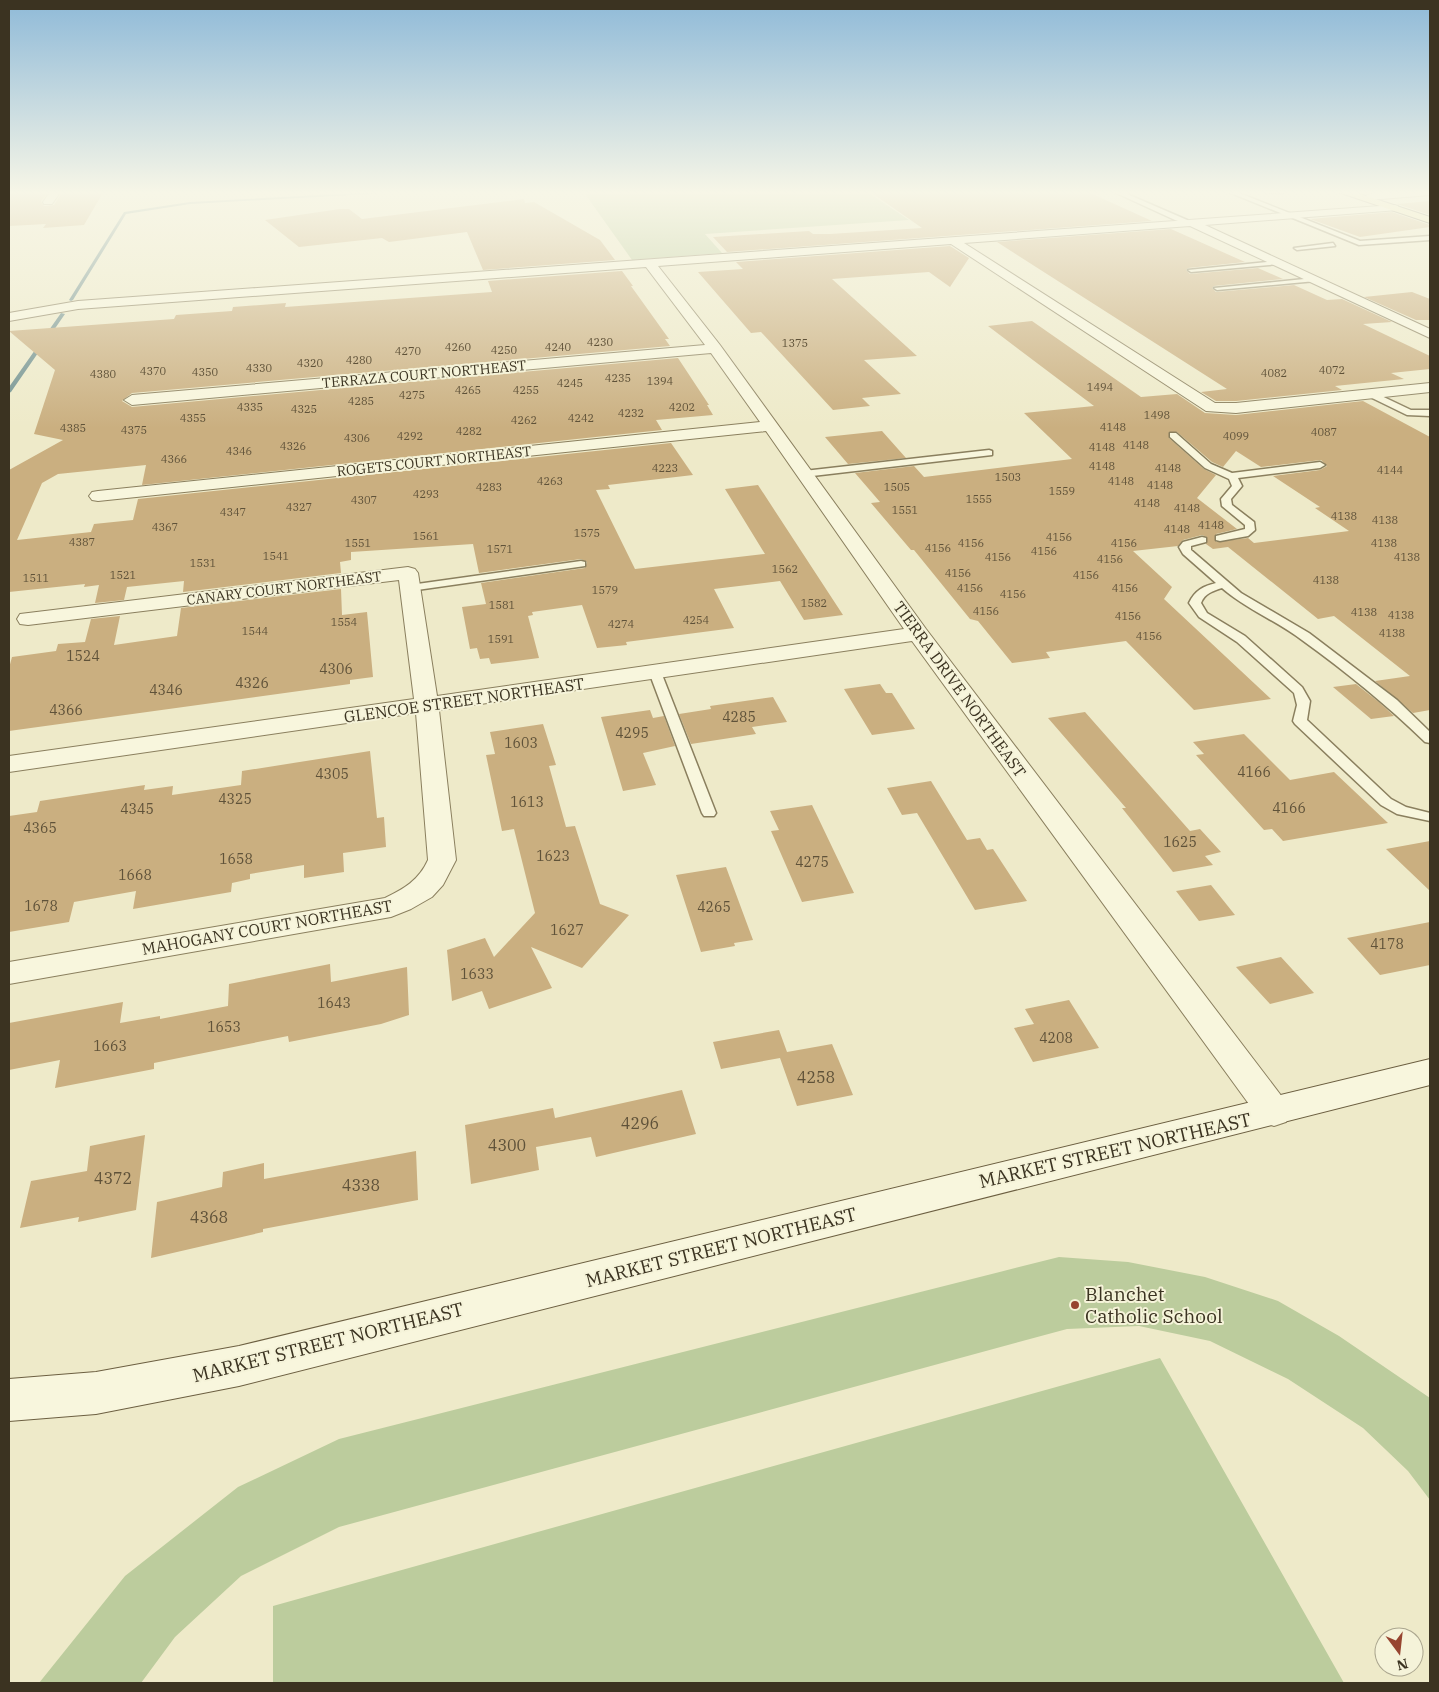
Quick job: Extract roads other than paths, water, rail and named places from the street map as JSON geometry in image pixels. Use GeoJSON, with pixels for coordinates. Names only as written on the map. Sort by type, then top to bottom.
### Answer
{"type":"FeatureCollection","features":[{"type":"Feature","properties":{"kind":"street"},"geometry":{"type":"LineString","coordinates":[[9,317],[73,306],[545,270]]}},
{"type":"Feature","properties":{"kind":"street","name":"TIERRA DRIVE NORTHEAST"},"geometry":{"type":"LineString","coordinates":[[655,270],[715,348],[918,634],[1274,1112]]}},
{"type":"Feature","properties":{"kind":"street"},"geometry":{"type":"LineString","coordinates":[[998,270],[1212,408],[1236,408],[1430,387]]}},
{"type":"Feature","properties":{"kind":"street"},"geometry":{"type":"LineString","coordinates":[[1292,270],[1430,334]]}},
{"type":"Feature","properties":{"kind":"street","name":"TERRAZA COURT NORTHEAST"},"geometry":{"type":"LineString","coordinates":[[132,400],[715,348]]}},
{"type":"Feature","properties":{"kind":"street","name":"ROGETS COURT NORTHEAST"},"geometry":{"type":"LineString","coordinates":[[98,496],[770,426]]}},
{"type":"Feature","properties":{"kind":"street","name":"CANARY COURT NORTHEAST"},"geometry":{"type":"LineString","coordinates":[[28,619],[408,573],[410,588]]}},
{"type":"Feature","properties":{"kind":"street"},"geometry":{"type":"LineString","coordinates":[[410,588],[427,705]]}},
{"type":"Feature","properties":{"kind":"street","name":"GLENCOE STREET NORTHEAST"},"geometry":{"type":"LineString","coordinates":[[9,764],[918,634]]}},
{"type":"Feature","properties":{"kind":"street","name":"MAHOGANY COURT NORTHEAST"},"geometry":{"type":"LineString","coordinates":[[9,973],[391,907],[416,895],[434,879],[442,860],[427,705]]}},
{"type":"Feature","properties":{"kind":"street","name":"MARKET STREET NORTHEAST"},"geometry":{"type":"LineString","coordinates":[[9,1400],[34,1400],[122,1389],[239,1366],[1430,1072]]}},
{"type":"Feature","properties":{"kind":"lane"},"geometry":{"type":"LineString","coordinates":[[1217,288],[1314,280]]}},
{"type":"Feature","properties":{"kind":"lane"},"geometry":{"type":"LineString","coordinates":[[1370,394],[1410,413],[1430,413]]}},
{"type":"Feature","properties":{"kind":"lane"},"geometry":{"type":"LineString","coordinates":[[1173,435],[1208,466],[1231,476],[1237,482],[1237,486],[1226,500],[1227,506],[1250,524],[1250,530],[1244,534],[1220,538]]}},
{"type":"Feature","properties":{"kind":"lane"},"geometry":{"type":"LineString","coordinates":[[804,474],[989,453]]}},
{"type":"Feature","properties":{"kind":"lane"},"geometry":{"type":"LineString","coordinates":[[1231,476],[1320,465]]}},
{"type":"Feature","properties":{"kind":"lane"},"geometry":{"type":"LineString","coordinates":[[1202,540],[1187,544],[1184,547],[1186,552],[1237,595],[1305,636],[1392,703],[1430,739]]}},
{"type":"Feature","properties":{"kind":"lane"},"geometry":{"type":"LineString","coordinates":[[410,588],[581,564]]}},
{"type":"Feature","properties":{"kind":"lane"},"geometry":{"type":"LineString","coordinates":[[1224,584],[1206,589],[1196,597],[1195,602],[1203,615],[1241,639],[1298,690],[1305,699],[1305,706],[1300,721],[1386,802],[1402,811],[1430,817]]}},
{"type":"Feature","properties":{"kind":"lane"},"geometry":{"type":"LineString","coordinates":[[655,672],[709,813]]}},
{"type":"Feature","properties":{"kind":"waterway"},"geometry":{"type":"LineString","coordinates":[[71,300],[90,270]]}},
{"type":"Feature","properties":{"kind":"waterway"},"geometry":{"type":"LineString","coordinates":[[9,391],[63,314]]}},
{"type":"Feature","properties":{"kind":"place","name":"Blanchet Catholic School"},"geometry":{"type":"Point","coordinates":[1075,1305]}}]}
